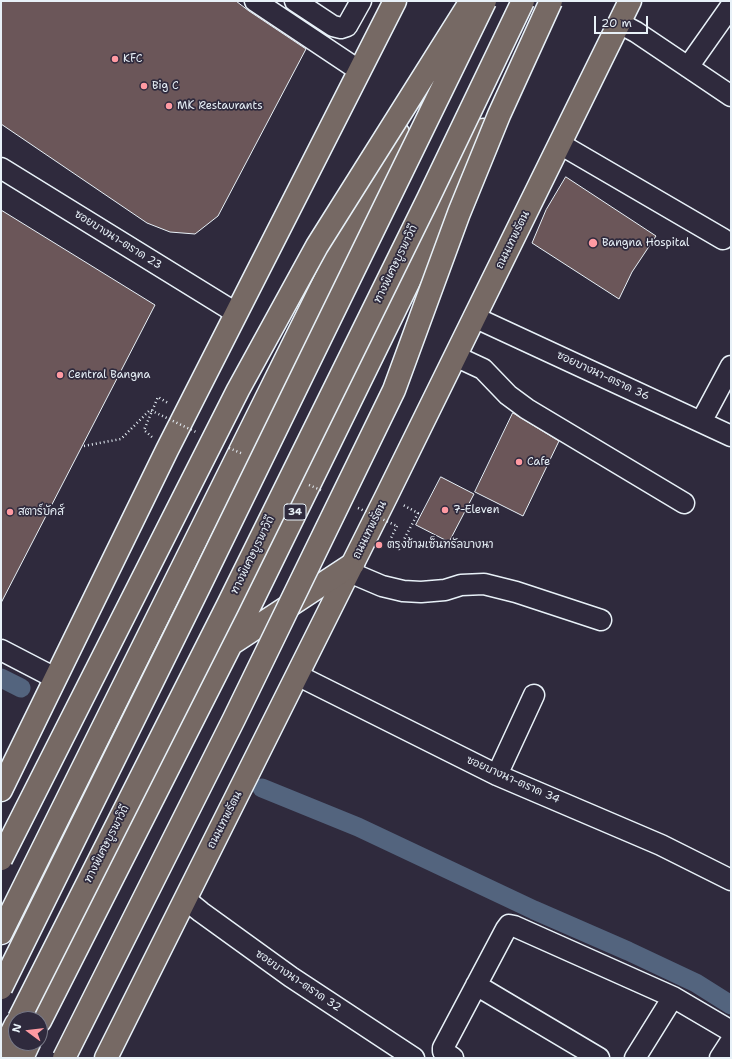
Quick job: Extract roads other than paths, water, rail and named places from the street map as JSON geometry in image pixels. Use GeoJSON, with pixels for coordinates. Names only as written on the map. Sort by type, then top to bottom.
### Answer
{"type":"FeatureCollection","features":[{"type":"Feature","properties":{"kind":"main road"},"geometry":{"type":"LineString","coordinates":[[1,790],[236,313],[395,1]]}},
{"type":"Feature","properties":{"kind":"main road"},"geometry":{"type":"LineString","coordinates":[[1,933],[371,187],[465,1]]}},
{"type":"Feature","properties":{"kind":"main road"},"geometry":{"type":"LineString","coordinates":[[1,859],[230,404],[278,315],[317,246],[471,1]]}},
{"type":"Feature","properties":{"kind":"main road"},"geometry":{"type":"LineString","coordinates":[[1,988],[202,582],[485,1]]}},
{"type":"Feature","properties":{"kind":"main road","name":"ทางพิเศษบูรพาวิถี"},"geometry":{"type":"LineString","coordinates":[[23,1011],[228,605],[523,1]]}},
{"type":"Feature","properties":{"kind":"main road","name":"34"},"geometry":{"type":"LineString","coordinates":[[45,1011],[230,644],[546,1]]}},
{"type":"Feature","properties":{"kind":"main road"},"geometry":{"type":"LineString","coordinates":[[64,1058],[234,719],[394,390],[459,213],[499,114],[551,1]]}},
{"type":"Feature","properties":{"kind":"main road","name":"ถนนเทพรัตน"},"geometry":{"type":"LineString","coordinates":[[106,1058],[351,568],[630,1]]}},
{"type":"Feature","properties":{"kind":"main road"},"geometry":{"type":"LineString","coordinates":[[230,644],[351,568]]}},
{"type":"Feature","properties":{"kind":"main road"},"geometry":{"type":"LineString","coordinates":[[1,1054],[8,1040]]}},
{"type":"Feature","properties":{"kind":"street"},"geometry":{"type":"LineString","coordinates":[[295,1],[333,26],[341,28],[347,26],[361,1]]}},
{"type":"Feature","properties":{"kind":"street"},"geometry":{"type":"LineString","coordinates":[[263,6],[360,71]]}},
{"type":"Feature","properties":{"kind":"street"},"geometry":{"type":"LineString","coordinates":[[688,67],[731,6]]}},
{"type":"Feature","properties":{"kind":"street"},"geometry":{"type":"LineString","coordinates":[[619,23],[636,32],[731,96]]}},
{"type":"Feature","properties":{"kind":"street"},"geometry":{"type":"LineString","coordinates":[[560,144],[723,239]]}},
{"type":"Feature","properties":{"kind":"street","name":"ซอยบางนา-ตราด 23"},"geometry":{"type":"LineString","coordinates":[[1,168],[236,313]]}},
{"type":"Feature","properties":{"kind":"street","name":"ซอยบางนา-ตราด 36"},"geometry":{"type":"LineString","coordinates":[[474,317],[731,436]]}},
{"type":"Feature","properties":{"kind":"street"},"geometry":{"type":"LineString","coordinates":[[455,356],[483,369],[508,395],[527,409],[684,503]]}},
{"type":"Feature","properties":{"kind":"street"},"geometry":{"type":"LineString","coordinates":[[701,422],[731,366]]}},
{"type":"Feature","properties":{"kind":"street"},"geometry":{"type":"LineString","coordinates":[[351,568],[382,586],[403,591],[421,592],[445,590],[461,585],[484,584],[516,592],[601,620]]}},
{"type":"Feature","properties":{"kind":"street"},"geometry":{"type":"LineString","coordinates":[[1,650],[56,678]]}},
{"type":"Feature","properties":{"kind":"street","name":"ซอยบางนา-ตราด 34"},"geometry":{"type":"LineString","coordinates":[[297,675],[496,774],[661,845],[731,880]]}},
{"type":"Feature","properties":{"kind":"street"},"geometry":{"type":"LineString","coordinates":[[496,774],[534,695]]}},
{"type":"Feature","properties":{"kind":"street","name":"ซอยบางนา-ตราด 32"},"geometry":{"type":"LineString","coordinates":[[185,899],[200,912],[291,977],[414,1058]]}},
{"type":"Feature","properties":{"kind":"street"},"geometry":{"type":"LineString","coordinates":[[453,1058],[443,1051],[443,1048],[507,927],[511,925],[673,997],[731,1031]]}},
{"type":"Feature","properties":{"kind":"street"},"geometry":{"type":"LineString","coordinates":[[476,985],[599,1058]]}},
{"type":"Feature","properties":{"kind":"street"},"geometry":{"type":"LineString","coordinates":[[635,1058],[673,997]]}},
{"type":"Feature","properties":{"kind":"street"},"geometry":{"type":"LineString","coordinates":[[720,1058],[731,1041]]}},
{"type":"Feature","properties":{"kind":"waterway"},"geometry":{"type":"LineString","coordinates":[[1,678],[21,688]]}},
{"type":"Feature","properties":{"kind":"waterway"},"geometry":{"type":"LineString","coordinates":[[262,788],[358,827],[534,910],[628,951],[696,983],[731,1005]]}},
{"type":"Feature","properties":{"kind":"place","name":"KFC"},"geometry":{"type":"Point","coordinates":[115,59]}},
{"type":"Feature","properties":{"kind":"place","name":"Big C"},"geometry":{"type":"Point","coordinates":[144,86]}},
{"type":"Feature","properties":{"kind":"place","name":"MK Restaurants"},"geometry":{"type":"Point","coordinates":[169,106]}},
{"type":"Feature","properties":{"kind":"place","name":"Bangna Hospital"},"geometry":{"type":"Point","coordinates":[593,243]}},
{"type":"Feature","properties":{"kind":"place","name":"Central Bangna"},"geometry":{"type":"Point","coordinates":[60,375]}},
{"type":"Feature","properties":{"kind":"place","name":"Cafe"},"geometry":{"type":"Point","coordinates":[519,462]}},
{"type":"Feature","properties":{"kind":"place","name":"7-Eleven"},"geometry":{"type":"Point","coordinates":[445,510]}},
{"type":"Feature","properties":{"kind":"place","name":"สตาร์บัคส์"},"geometry":{"type":"Point","coordinates":[10,512]}},
{"type":"Feature","properties":{"kind":"place","name":"ตรงข้ามเซ็นทรัลบางนา"},"geometry":{"type":"Point","coordinates":[379,545]}}]}
